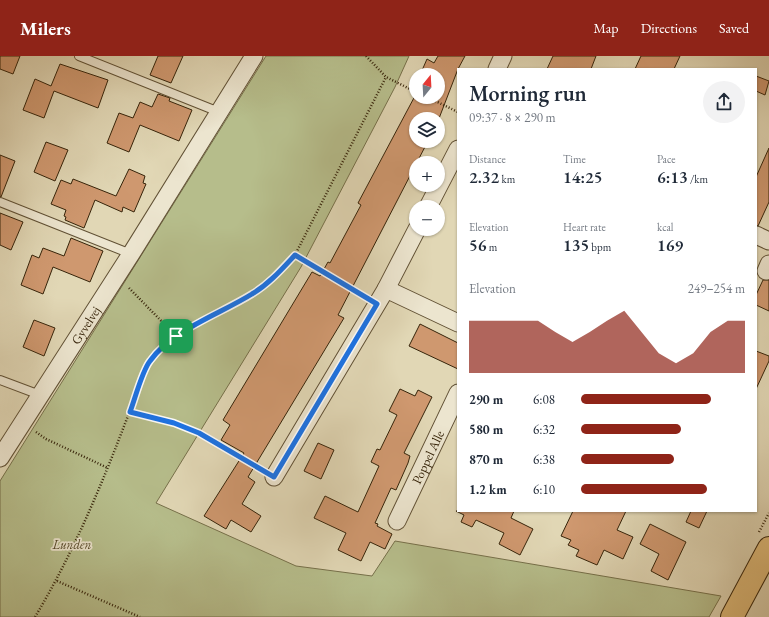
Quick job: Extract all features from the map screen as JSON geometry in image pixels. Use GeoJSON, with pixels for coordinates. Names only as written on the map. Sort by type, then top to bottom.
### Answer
{"type":"FeatureCollection","features":[{"type":"Feature","properties":{"kind":"main road"},"geometry":{"type":"LineString","coordinates":[[732,617],[769,548]]}},
{"type":"Feature","properties":{"kind":"street","name":"Gyvelvej"},"geometry":{"type":"LineString","coordinates":[[0,458],[131,254],[254,56]]}},
{"type":"Feature","properties":{"kind":"street"},"geometry":{"type":"LineString","coordinates":[[497,68],[503,56]]}},
{"type":"Feature","properties":{"kind":"street"},"geometry":{"type":"LineString","coordinates":[[432,200],[457,151]]}},
{"type":"Feature","properties":{"kind":"street"},"geometry":{"type":"LineString","coordinates":[[757,235],[769,241]]}},
{"type":"Feature","properties":{"kind":"street"},"geometry":{"type":"LineString","coordinates":[[274,477],[386,289],[413,236]]}},
{"type":"Feature","properties":{"kind":"street"},"geometry":{"type":"LineString","coordinates":[[386,289],[457,323]]}},
{"type":"Feature","properties":{"kind":"street","name":"Poppel Alle"},"geometry":{"type":"LineString","coordinates":[[397,521],[457,395]]}},
{"type":"Feature","properties":{"kind":"lane"},"geometry":{"type":"LineString","coordinates":[[79,56],[219,112]]}},
{"type":"Feature","properties":{"kind":"lane"},"geometry":{"type":"LineString","coordinates":[[0,202],[131,254]]}},
{"type":"Feature","properties":{"kind":"lane"},"geometry":{"type":"LineString","coordinates":[[0,380],[40,395]]}},
{"type":"Feature","properties":{"kind":"path"},"geometry":{"type":"LineString","coordinates":[[366,56],[386,77],[409,88]]}},
{"type":"Feature","properties":{"kind":"path"},"geometry":{"type":"LineString","coordinates":[[35,617],[57,581],[108,468],[148,362],[158,350],[176,336],[253,294],[275,276],[295,255],[386,77]]}},
{"type":"Feature","properties":{"kind":"path"},"geometry":{"type":"LineString","coordinates":[[441,104],[457,112]]}},
{"type":"Feature","properties":{"kind":"path"},"geometry":{"type":"LineString","coordinates":[[295,255],[377,304]]}},
{"type":"Feature","properties":{"kind":"path"},"geometry":{"type":"LineString","coordinates":[[117,275],[176,336]]}},
{"type":"Feature","properties":{"kind":"path"},"geometry":{"type":"LineString","coordinates":[[130,412],[174,423],[199,433],[274,477]]}},
{"type":"Feature","properties":{"kind":"path"},"geometry":{"type":"LineString","coordinates":[[23,423],[46,439],[108,468]]}},
{"type":"Feature","properties":{"kind":"path"},"geometry":{"type":"LineString","coordinates":[[57,581],[140,617]]}},
{"type":"Feature","properties":{"kind":"green space","name":"Lunden"},"geometry":{"type":"Polygon","coordinates":[[[266,56],[409,56],[395,87],[301,267],[156,503],[296,566],[372,576],[395,541],[721,596],[709,617],[0,617],[0,481],[266,56]]]}},
{"type":"Feature","properties":{"kind":"building"},"geometry":{"type":"Polygon","coordinates":[[[0,56],[20,56],[13,74],[0,69],[0,56]]]}},
{"type":"Feature","properties":{"kind":"building"},"geometry":{"type":"Polygon","coordinates":[[[158,56],[183,56],[171,83],[150,75],[158,56]]]}},
{"type":"Feature","properties":{"kind":"building"},"geometry":{"type":"Polygon","coordinates":[[[438,56],[465,56],[459,68],[457,68],[445,103],[445,68],[423,68],[427,59],[434,63],[438,56]]]}},
{"type":"Feature","properties":{"kind":"building"},"geometry":{"type":"Polygon","coordinates":[[[553,56],[596,56],[591,68],[547,68],[553,56]]]}},
{"type":"Feature","properties":{"kind":"building"},"geometry":{"type":"Polygon","coordinates":[[[641,56],[680,56],[674,68],[635,68],[641,56]]]}},
{"type":"Feature","properties":{"kind":"building"},"geometry":{"type":"Polygon","coordinates":[[[60,64],[108,80],[98,108],[54,91],[44,118],[23,110],[35,79],[51,86],[60,64]]]}},
{"type":"Feature","properties":{"kind":"building"},"geometry":{"type":"Polygon","coordinates":[[[757,76],[769,81],[765,95],[757,91],[757,76]]]}},
{"type":"Feature","properties":{"kind":"building"},"geometry":{"type":"Polygon","coordinates":[[[158,94],[170,98],[169,101],[192,110],[179,141],[140,125],[129,152],[107,143],[119,113],[133,118],[140,102],[152,107],[158,94]]]}},
{"type":"Feature","properties":{"kind":"building"},"geometry":{"type":"Polygon","coordinates":[[[411,104],[445,104],[441,112],[409,112],[409,148],[424,148],[420,156],[409,156],[409,178],[338,315],[344,318],[248,477],[255,482],[242,504],[261,516],[251,532],[231,520],[226,529],[204,516],[244,453],[221,440],[230,425],[223,420],[312,272],[320,276],[328,262],[330,263],[361,205],[358,203],[411,104]]]}},
{"type":"Feature","properties":{"kind":"building"},"geometry":{"type":"Polygon","coordinates":[[[46,142],[68,150],[55,181],[34,172],[46,142]]]}},
{"type":"Feature","properties":{"kind":"building"},"geometry":{"type":"Polygon","coordinates":[[[769,148],[769,202],[758,226],[757,226],[757,175],[769,148]]]}},
{"type":"Feature","properties":{"kind":"building"},"geometry":{"type":"Polygon","coordinates":[[[0,155],[15,161],[1,197],[0,197],[0,155]]]}},
{"type":"Feature","properties":{"kind":"building"},"geometry":{"type":"Polygon","coordinates":[[[129,169],[145,176],[143,183],[146,184],[134,212],[123,207],[122,212],[95,200],[84,228],[65,220],[66,217],[64,216],[66,210],[51,204],[61,180],[71,184],[73,179],[116,196],[129,169]]]}},
{"type":"Feature","properties":{"kind":"building"},"geometry":{"type":"Polygon","coordinates":[[[0,213],[23,222],[11,250],[0,245],[0,213]]]}},
{"type":"Feature","properties":{"kind":"building"},"geometry":{"type":"Polygon","coordinates":[[[71,238],[103,251],[90,282],[53,267],[43,294],[21,285],[32,255],[39,258],[43,248],[64,256],[71,238]]]}},
{"type":"Feature","properties":{"kind":"building"},"geometry":{"type":"Polygon","coordinates":[[[763,280],[769,280],[769,311],[757,305],[757,293],[763,280]]]}},
{"type":"Feature","properties":{"kind":"building"},"geometry":{"type":"Polygon","coordinates":[[[34,320],[55,328],[44,356],[23,347],[34,320]]]}},
{"type":"Feature","properties":{"kind":"building"},"geometry":{"type":"Polygon","coordinates":[[[420,324],[457,342],[457,369],[409,346],[420,324]]]}},
{"type":"Feature","properties":{"kind":"building"},"geometry":{"type":"Polygon","coordinates":[[[757,351],[769,356],[769,361],[757,387],[757,351]]]}},
{"type":"Feature","properties":{"kind":"building"},"geometry":{"type":"Polygon","coordinates":[[[400,389],[415,396],[418,390],[432,397],[404,453],[410,456],[396,490],[391,488],[375,523],[378,524],[377,526],[392,534],[385,549],[370,542],[361,561],[338,550],[346,533],[314,518],[325,496],[358,512],[379,466],[371,462],[377,449],[380,450],[397,415],[389,411],[400,389]]]}},
{"type":"Feature","properties":{"kind":"building"},"geometry":{"type":"Polygon","coordinates":[[[318,443],[334,450],[321,479],[304,471],[318,443]]]}},
{"type":"Feature","properties":{"kind":"building"},"geometry":{"type":"Polygon","coordinates":[[[458,512],[514,512],[511,518],[533,529],[520,555],[499,544],[504,533],[476,520],[472,527],[461,522],[464,515],[458,512]]]}},
{"type":"Feature","properties":{"kind":"building"},"geometry":{"type":"Polygon","coordinates":[[[573,512],[626,512],[617,530],[633,537],[623,559],[604,550],[597,565],[576,556],[579,550],[568,545],[571,540],[561,536],[573,512]]]}},
{"type":"Feature","properties":{"kind":"building"},"geometry":{"type":"Polygon","coordinates":[[[691,512],[707,512],[699,528],[686,522],[691,512]]]}},
{"type":"Feature","properties":{"kind":"building"},"geometry":{"type":"Polygon","coordinates":[[[650,524],[686,542],[668,580],[651,571],[659,554],[640,544],[650,524]]]}},
{"type":"Feature","properties":{"kind":"route"},"geometry":{"type":"LineString","coordinates":[[295,255],[377,304],[274,477],[199,433],[174,423],[130,412],[148,362],[158,350],[176,336],[253,294],[275,276],[295,255]]}}]}
